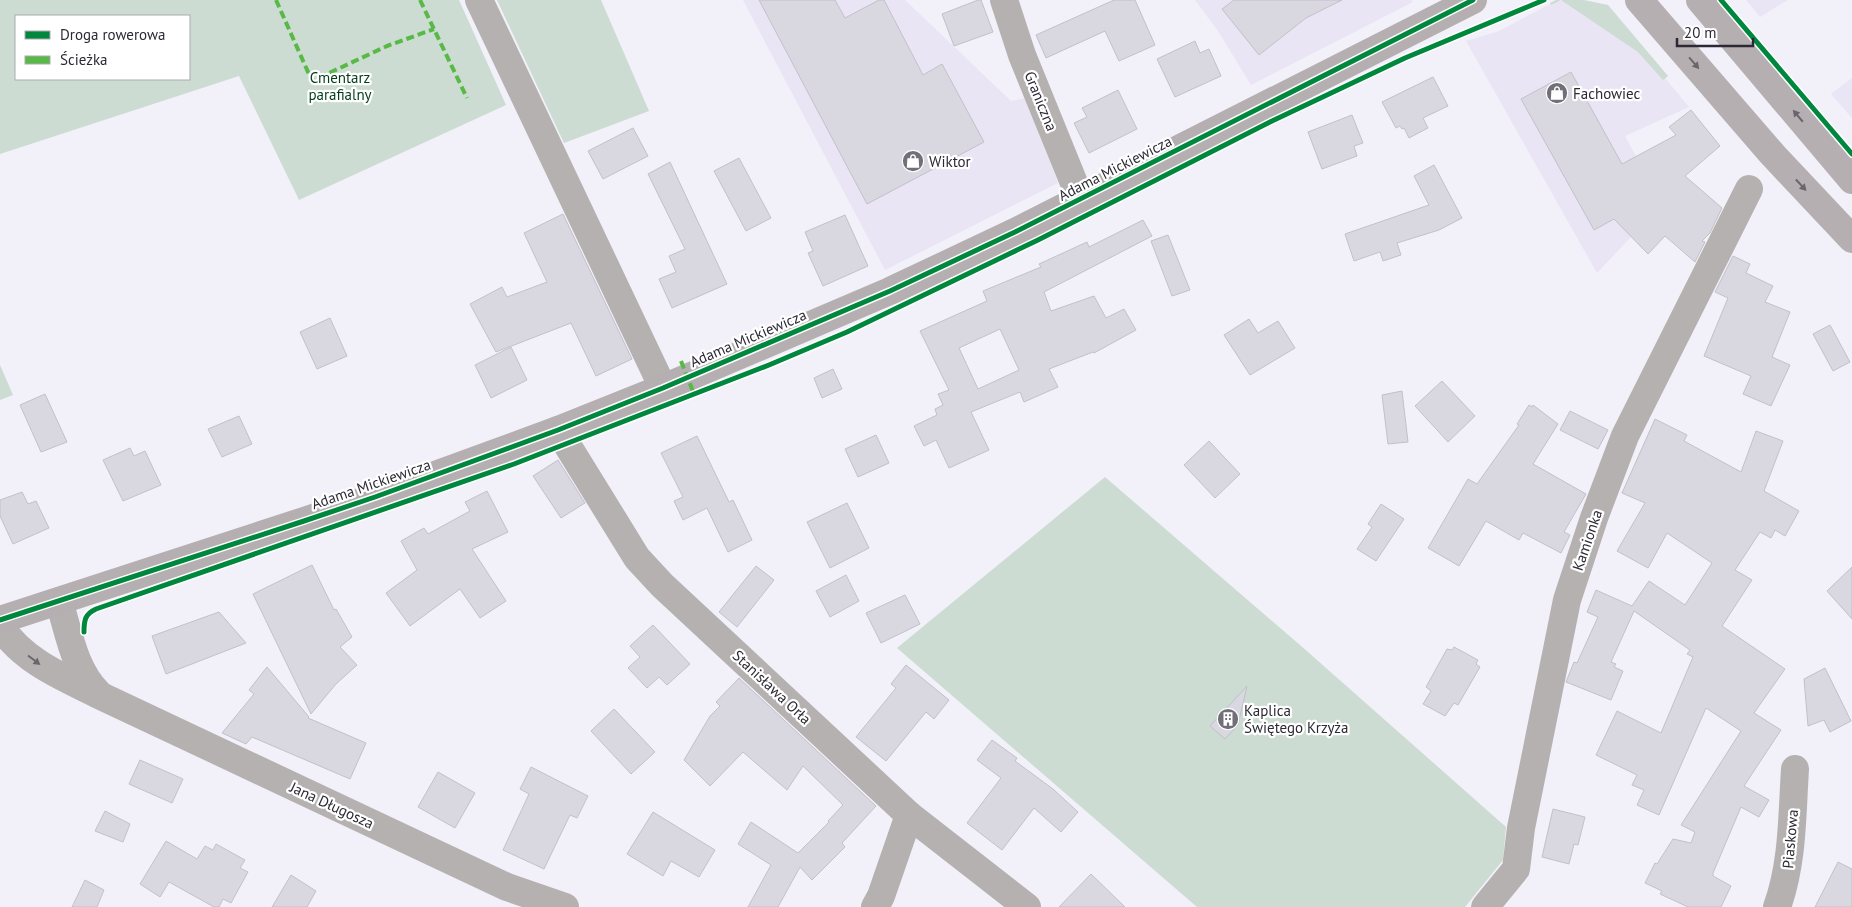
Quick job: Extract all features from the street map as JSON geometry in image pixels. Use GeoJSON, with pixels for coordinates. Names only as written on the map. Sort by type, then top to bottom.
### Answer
{"type":"FeatureCollection","features":[{"type":"Feature","properties":{"kind":"street"},"geometry":{"type":"LineString","coordinates":[[479,0],[663,388]]}},
{"type":"Feature","properties":{"kind":"street","name":"Graniczna"},"geometry":{"type":"LineString","coordinates":[[1004,0],[1022,55],[1082,199]]}},
{"type":"Feature","properties":{"kind":"street","name":"Adama Mickiewicza"},"geometry":{"type":"LineString","coordinates":[[0,620],[304,521],[558,430],[663,388],[890,291],[1082,199],[1473,0]]}},
{"type":"Feature","properties":{"kind":"street"},"geometry":{"type":"LineString","coordinates":[[1639,0],[1773,155],[1852,239]]}},
{"type":"Feature","properties":{"kind":"street"},"geometry":{"type":"LineString","coordinates":[[1700,0],[1852,180]]}},
{"type":"Feature","properties":{"kind":"street","name":"Kamionka"},"geometry":{"type":"LineString","coordinates":[[1485,907],[1516,869],[1521,828],[1567,600],[1594,518],[1625,436],[1749,190]]}},
{"type":"Feature","properties":{"kind":"street","name":"Stanisława Orła"},"geometry":{"type":"LineString","coordinates":[[558,430],[637,558],[670,592],[909,815],[1027,907]]}},
{"type":"Feature","properties":{"kind":"street","name":"Jana Długosza"},"geometry":{"type":"LineString","coordinates":[[59,601],[78,663],[89,684],[101,696]]}},
{"type":"Feature","properties":{"kind":"street","name":"Jana Długosza"},"geometry":{"type":"LineString","coordinates":[[0,626],[10,641],[42,666],[101,696],[507,887],[565,907]]}},
{"type":"Feature","properties":{"kind":"street","name":"Piaskowa"},"geometry":{"type":"LineString","coordinates":[[1777,907],[1786,879],[1789,860],[1795,769]]}},
{"type":"Feature","properties":{"kind":"street"},"geometry":{"type":"LineString","coordinates":[[875,907],[881,896],[909,815]]}},
{"type":"Feature","properties":{"kind":"shaded area"},"geometry":{"type":"Polygon","coordinates":[[[743,0],[905,0],[1011,101],[1025,98],[1058,183],[885,270],[743,0]]]}},
{"type":"Feature","properties":{"kind":"shaded area"},"geometry":{"type":"Polygon","coordinates":[[[1195,0],[1411,0],[1413,2],[1251,85],[1218,31],[1195,0]]]}},
{"type":"Feature","properties":{"kind":"shaded area"},"geometry":{"type":"Polygon","coordinates":[[[1563,0],[1610,11],[1689,107],[1625,136],[1662,204],[1597,273],[1466,41],[1499,31],[1548,5],[1563,0]]]}},
{"type":"Feature","properties":{"kind":"shaded area"},"geometry":{"type":"Polygon","coordinates":[[[1746,0],[1788,0],[1760,17],[1746,0]]]}},
{"type":"Feature","properties":{"kind":"shaded area"},"geometry":{"type":"Polygon","coordinates":[[[1852,78],[1852,118],[1831,94],[1852,78]]]}},
{"type":"Feature","properties":{"kind":"green space","name":"Cmentarz parafialny"},"geometry":{"type":"Polygon","coordinates":[[[0,0],[459,0],[506,105],[299,200],[239,76],[0,154],[0,0]]]}},
{"type":"Feature","properties":{"kind":"green space"},"geometry":{"type":"Polygon","coordinates":[[[497,0],[601,0],[649,111],[564,143],[497,0]]]}},
{"type":"Feature","properties":{"kind":"green space"},"geometry":{"type":"Polygon","coordinates":[[[1561,0],[1551,5],[1550,3],[1561,0]]]}},
{"type":"Feature","properties":{"kind":"green space"},"geometry":{"type":"Polygon","coordinates":[[[1561,0],[1584,0],[1608,5],[1668,76],[1663,80],[1638,52],[1561,0]]]}},
{"type":"Feature","properties":{"kind":"green space"},"geometry":{"type":"Polygon","coordinates":[[[0,365],[13,395],[0,400],[0,365]]]}},
{"type":"Feature","properties":{"kind":"green space"},"geometry":{"type":"Polygon","coordinates":[[[1105,477],[1300,645],[1506,827],[1503,860],[1465,907],[1197,907],[897,648],[1105,477]]]}},
{"type":"Feature","properties":{"kind":"building"},"geometry":{"type":"Polygon","coordinates":[[[759,0],[835,0],[845,18],[879,0],[884,0],[923,75],[942,64],[984,142],[867,204],[759,0]]]}},
{"type":"Feature","properties":{"kind":"building"},"geometry":{"type":"Polygon","coordinates":[[[981,0],[993,32],[954,46],[942,14],[981,0]]]}},
{"type":"Feature","properties":{"kind":"building"},"geometry":{"type":"Polygon","coordinates":[[[1114,0],[1135,0],[1155,45],[1119,61],[1105,31],[1046,58],[1036,35],[1114,0]]]}},
{"type":"Feature","properties":{"kind":"building"},"geometry":{"type":"Polygon","coordinates":[[[1234,0],[1342,0],[1306,18],[1259,55],[1222,9],[1234,0]]]}},
{"type":"Feature","properties":{"kind":"building"},"geometry":{"type":"Polygon","coordinates":[[[1195,41],[1200,53],[1209,49],[1221,76],[1175,97],[1157,59],[1195,41]]]}},
{"type":"Feature","properties":{"kind":"building"},"geometry":{"type":"Polygon","coordinates":[[[1571,72],[1622,164],[1676,135],[1669,127],[1691,110],[1720,146],[1685,176],[1722,208],[1710,233],[1702,241],[1705,242],[1695,262],[1665,236],[1648,254],[1614,219],[1594,230],[1521,99],[1571,72]]]}},
{"type":"Feature","properties":{"kind":"building"},"geometry":{"type":"Polygon","coordinates":[[[1433,77],[1448,106],[1423,118],[1428,128],[1409,138],[1404,128],[1402,129],[1400,126],[1396,128],[1382,102],[1433,77]]]}},
{"type":"Feature","properties":{"kind":"building"},"geometry":{"type":"Polygon","coordinates":[[[1118,90],[1137,129],[1089,153],[1074,123],[1087,117],[1082,108],[1118,90]]]}},
{"type":"Feature","properties":{"kind":"building"},"geometry":{"type":"Polygon","coordinates":[[[1352,115],[1363,143],[1354,146],[1357,156],[1322,169],[1308,132],[1352,115]]]}},
{"type":"Feature","properties":{"kind":"building"},"geometry":{"type":"Polygon","coordinates":[[[633,128],[648,156],[603,179],[588,151],[633,128]]]}},
{"type":"Feature","properties":{"kind":"building"},"geometry":{"type":"Polygon","coordinates":[[[739,158],[771,218],[746,231],[714,171],[739,158]]]}},
{"type":"Feature","properties":{"kind":"building"},"geometry":{"type":"Polygon","coordinates":[[[670,162],[727,284],[672,308],[659,279],[676,272],[669,256],[685,249],[648,174],[670,162]]]}},
{"type":"Feature","properties":{"kind":"building"},"geometry":{"type":"Polygon","coordinates":[[[1434,165],[1462,218],[1439,230],[1397,243],[1401,255],[1383,261],[1380,252],[1354,261],[1345,234],[1429,205],[1414,176],[1434,165]]]}},
{"type":"Feature","properties":{"kind":"building"},"geometry":{"type":"Polygon","coordinates":[[[563,214],[632,359],[596,376],[571,323],[496,352],[470,304],[502,287],[507,297],[547,282],[524,233],[563,214]]]}},
{"type":"Feature","properties":{"kind":"building"},"geometry":{"type":"Polygon","coordinates":[[[845,215],[868,266],[823,286],[808,253],[813,251],[805,232],[845,215]]]}},
{"type":"Feature","properties":{"kind":"building"},"geometry":{"type":"Polygon","coordinates":[[[1143,220],[1152,236],[1044,292],[1051,311],[1094,296],[1106,318],[1124,309],[1136,330],[1094,353],[1049,369],[1058,387],[1024,402],[1020,392],[971,412],[989,450],[949,468],[936,440],[924,446],[914,426],[937,415],[935,409],[943,405],[938,394],[949,390],[920,331],[987,301],[983,291],[1041,267],[1039,264],[1087,242],[1089,247],[1143,220]],[[1000,329],[959,348],[978,389],[1019,370],[1000,329]]]}},
{"type":"Feature","properties":{"kind":"building"},"geometry":{"type":"Polygon","coordinates":[[[1168,235],[1190,290],[1172,296],[1151,241],[1168,235]]]}},
{"type":"Feature","properties":{"kind":"building"},"geometry":{"type":"Polygon","coordinates":[[[1733,256],[1750,264],[1746,273],[1773,286],[1765,302],[1790,312],[1772,357],[1790,365],[1771,406],[1743,394],[1751,376],[1704,356],[1728,298],[1715,292],[1733,256]]]}},
{"type":"Feature","properties":{"kind":"building"},"geometry":{"type":"Polygon","coordinates":[[[330,318],[347,356],[317,369],[300,332],[330,318]]]}},
{"type":"Feature","properties":{"kind":"building"},"geometry":{"type":"Polygon","coordinates":[[[1249,319],[1258,333],[1278,321],[1295,348],[1250,375],[1224,335],[1249,319]]]}},
{"type":"Feature","properties":{"kind":"building"},"geometry":{"type":"Polygon","coordinates":[[[1830,325],[1850,362],[1833,371],[1813,334],[1830,325]]]}},
{"type":"Feature","properties":{"kind":"building"},"geometry":{"type":"Polygon","coordinates":[[[511,347],[527,380],[491,398],[475,365],[511,347]]]}},
{"type":"Feature","properties":{"kind":"building"},"geometry":{"type":"Polygon","coordinates":[[[833,369],[842,389],[822,398],[814,378],[833,369]]]}},
{"type":"Feature","properties":{"kind":"building"},"geometry":{"type":"Polygon","coordinates":[[[1442,381],[1475,416],[1448,442],[1415,406],[1442,381]]]}},
{"type":"Feature","properties":{"kind":"building"},"geometry":{"type":"Polygon","coordinates":[[[1402,391],[1408,442],[1388,444],[1382,395],[1402,391]]]}},
{"type":"Feature","properties":{"kind":"building"},"geometry":{"type":"Polygon","coordinates":[[[45,394],[67,442],[41,452],[20,405],[45,394]]]}},
{"type":"Feature","properties":{"kind":"building"},"geometry":{"type":"Polygon","coordinates":[[[1529,405],[1532,407],[1533,405],[1558,424],[1533,464],[1586,494],[1564,532],[1570,535],[1561,553],[1523,533],[1519,540],[1486,521],[1459,566],[1428,548],[1468,479],[1477,484],[1519,425],[1517,424],[1529,405]]]}},
{"type":"Feature","properties":{"kind":"building"},"geometry":{"type":"Polygon","coordinates":[[[1570,411],[1608,430],[1598,449],[1560,430],[1570,411]]]}},
{"type":"Feature","properties":{"kind":"building"},"geometry":{"type":"Polygon","coordinates":[[[239,416],[252,444],[222,457],[208,429],[239,416]]]}},
{"type":"Feature","properties":{"kind":"building"},"geometry":{"type":"Polygon","coordinates":[[[1655,419],[1687,435],[1684,441],[1741,472],[1756,431],[1783,441],[1764,491],[1799,511],[1785,536],[1775,530],[1771,538],[1760,532],[1735,570],[1752,580],[1722,626],[1785,669],[1754,713],[1781,730],[1744,786],[1769,800],[1759,817],[1741,807],[1713,873],[1713,876],[1731,886],[1721,907],[1688,907],[1660,894],[1662,891],[1645,883],[1655,863],[1657,864],[1673,839],[1691,843],[1695,832],[1681,825],[1741,731],[1706,708],[1659,815],[1637,805],[1644,790],[1632,785],[1637,775],[1596,755],[1617,711],[1661,733],[1693,657],[1687,654],[1690,650],[1634,611],[1611,662],[1616,664],[1614,667],[1623,671],[1611,700],[1566,682],[1574,662],[1577,663],[1598,617],[1587,612],[1596,590],[1632,606],[1649,581],[1685,605],[1712,563],[1667,533],[1648,568],[1617,551],[1645,503],[1622,493],[1655,419]]]}},
{"type":"Feature","properties":{"kind":"building"},"geometry":{"type":"Polygon","coordinates":[[[876,435],[889,463],[858,477],[845,449],[876,435]]]}},
{"type":"Feature","properties":{"kind":"building"},"geometry":{"type":"Polygon","coordinates":[[[697,436],[729,502],[733,500],[752,540],[728,552],[707,508],[683,520],[674,501],[683,497],[661,453],[697,436]]]}},
{"type":"Feature","properties":{"kind":"building"},"geometry":{"type":"Polygon","coordinates":[[[1209,441],[1240,474],[1215,498],[1184,465],[1209,441]]]}},
{"type":"Feature","properties":{"kind":"building"},"geometry":{"type":"Polygon","coordinates":[[[130,448],[134,456],[145,451],[161,485],[123,501],[103,460],[130,448]]]}},
{"type":"Feature","properties":{"kind":"building"},"geometry":{"type":"Polygon","coordinates":[[[558,460],[585,503],[561,518],[533,476],[558,460]]]}},
{"type":"Feature","properties":{"kind":"building"},"geometry":{"type":"Polygon","coordinates":[[[487,491],[508,532],[472,549],[506,601],[480,618],[460,589],[410,626],[386,593],[417,570],[401,541],[424,528],[428,534],[470,511],[465,502],[487,491]]]}},
{"type":"Feature","properties":{"kind":"building"},"geometry":{"type":"Polygon","coordinates":[[[22,492],[28,504],[36,501],[49,528],[13,544],[0,516],[0,500],[22,492]]]}},
{"type":"Feature","properties":{"kind":"building"},"geometry":{"type":"Polygon","coordinates":[[[847,503],[869,548],[830,568],[807,522],[847,503]]]}},
{"type":"Feature","properties":{"kind":"building"},"geometry":{"type":"Polygon","coordinates":[[[1381,504],[1404,519],[1376,561],[1357,549],[1372,527],[1368,524],[1381,504]]]}},
{"type":"Feature","properties":{"kind":"building"},"geometry":{"type":"Polygon","coordinates":[[[312,565],[334,610],[336,609],[352,637],[340,647],[357,665],[336,684],[311,714],[253,594],[312,565]]]}},
{"type":"Feature","properties":{"kind":"building"},"geometry":{"type":"Polygon","coordinates":[[[756,566],[774,580],[737,627],[719,612],[756,566]]]}},
{"type":"Feature","properties":{"kind":"building"},"geometry":{"type":"Polygon","coordinates":[[[1852,567],[1852,619],[1827,591],[1852,567]]]}},
{"type":"Feature","properties":{"kind":"building"},"geometry":{"type":"Polygon","coordinates":[[[846,575],[859,601],[830,617],[816,591],[846,575]]]}},
{"type":"Feature","properties":{"kind":"building"},"geometry":{"type":"Polygon","coordinates":[[[905,595],[920,624],[881,643],[866,613],[905,595]]]}},
{"type":"Feature","properties":{"kind":"building"},"geometry":{"type":"Polygon","coordinates":[[[219,612],[246,643],[166,674],[152,636],[219,612]]]}},
{"type":"Feature","properties":{"kind":"building"},"geometry":{"type":"Polygon","coordinates":[[[653,625],[690,664],[667,685],[659,677],[647,688],[628,668],[640,657],[630,646],[653,625]]]}},
{"type":"Feature","properties":{"kind":"building"},"geometry":{"type":"Polygon","coordinates":[[[1454,647],[1478,660],[1476,664],[1480,667],[1458,705],[1454,703],[1445,716],[1423,704],[1431,691],[1426,687],[1447,649],[1452,650],[1454,647]]]}},
{"type":"Feature","properties":{"kind":"building"},"geometry":{"type":"Polygon","coordinates":[[[906,665],[949,700],[934,719],[926,712],[886,761],[856,737],[896,688],[891,684],[906,665]]]}},
{"type":"Feature","properties":{"kind":"building"},"geometry":{"type":"Polygon","coordinates":[[[267,667],[308,718],[366,743],[350,779],[252,737],[246,744],[222,733],[254,694],[249,690],[267,667]]]}},
{"type":"Feature","properties":{"kind":"building"},"geometry":{"type":"Polygon","coordinates":[[[1825,668],[1851,721],[1830,732],[1824,720],[1808,726],[1804,679],[1825,668]]]}},
{"type":"Feature","properties":{"kind":"building"},"geometry":{"type":"Polygon","coordinates":[[[739,678],[876,806],[842,843],[845,847],[812,880],[800,867],[778,907],[748,907],[771,865],[738,844],[751,822],[798,853],[843,805],[803,766],[787,790],[743,752],[710,786],[684,760],[710,716],[720,706],[716,702],[739,678]]]}},
{"type":"Feature","properties":{"kind":"building","name":"Kaplica Świętego Krzyża"},"geometry":{"type":"Polygon","coordinates":[[[1247,686],[1238,725],[1225,739],[1210,726],[1247,686]]]}},
{"type":"Feature","properties":{"kind":"building"},"geometry":{"type":"Polygon","coordinates":[[[614,709],[655,752],[631,774],[591,731],[614,709]]]}},
{"type":"Feature","properties":{"kind":"building"},"geometry":{"type":"Polygon","coordinates":[[[992,740],[1017,758],[1015,761],[1053,789],[1078,812],[1061,832],[1034,808],[1002,850],[967,823],[1001,778],[977,760],[992,740]]]}},
{"type":"Feature","properties":{"kind":"building"},"geometry":{"type":"Polygon","coordinates":[[[140,760],[183,779],[172,803],[129,784],[140,760]]]}},
{"type":"Feature","properties":{"kind":"building"},"geometry":{"type":"Polygon","coordinates":[[[531,767],[588,796],[577,818],[570,815],[544,869],[503,850],[529,794],[520,789],[531,767]]]}},
{"type":"Feature","properties":{"kind":"building"},"geometry":{"type":"Polygon","coordinates":[[[438,772],[475,793],[455,828],[418,807],[438,772]]]}},
{"type":"Feature","properties":{"kind":"building"},"geometry":{"type":"Polygon","coordinates":[[[1553,809],[1585,817],[1578,845],[1574,844],[1569,864],[1542,857],[1553,809]]]}},
{"type":"Feature","properties":{"kind":"building"},"geometry":{"type":"Polygon","coordinates":[[[105,811],[130,824],[123,842],[95,831],[105,811]]]}},
{"type":"Feature","properties":{"kind":"building"},"geometry":{"type":"Polygon","coordinates":[[[653,812],[715,850],[699,877],[671,861],[663,876],[627,854],[653,812]]]}},
{"type":"Feature","properties":{"kind":"building"},"geometry":{"type":"Polygon","coordinates":[[[166,841],[197,859],[205,846],[213,850],[216,844],[245,860],[240,868],[248,872],[231,903],[223,899],[219,907],[214,907],[169,882],[160,897],[140,884],[166,841]]]}},
{"type":"Feature","properties":{"kind":"building"},"geometry":{"type":"Polygon","coordinates":[[[1838,862],[1852,869],[1852,907],[1815,907],[1838,862]]]}},
{"type":"Feature","properties":{"kind":"building"},"geometry":{"type":"Polygon","coordinates":[[[1091,874],[1125,907],[1059,907],[1091,874]]]}},
{"type":"Feature","properties":{"kind":"building"},"geometry":{"type":"Polygon","coordinates":[[[291,875],[316,891],[307,907],[272,907],[291,875]]]}},
{"type":"Feature","properties":{"kind":"building"},"geometry":{"type":"Polygon","coordinates":[[[85,880],[104,890],[97,907],[72,907],[85,880]]]}},
{"type":"Feature","properties":{"kind":"marked path"},"geometry":{"type":"LineString","coordinates":[[276,0],[312,81],[387,46],[434,29]]}},
{"type":"Feature","properties":{"kind":"marked path"},"geometry":{"type":"LineString","coordinates":[[420,0],[467,98]]}},
{"type":"Feature","properties":{"kind":"marked path"},"geometry":{"type":"LineString","coordinates":[[681,361],[694,394]]}},
{"type":"Feature","properties":{"kind":"cycle path"},"geometry":{"type":"LineString","coordinates":[[0,620],[375,497],[558,430],[663,388],[890,291],[1015,232],[1473,0]]}},
{"type":"Feature","properties":{"kind":"cycle path"},"geometry":{"type":"LineString","coordinates":[[84,632],[86,618],[89,613],[96,609],[514,464],[769,365],[847,332],[1038,240],[1272,121],[1405,58],[1544,0]]}},
{"type":"Feature","properties":{"kind":"cycle path"},"geometry":{"type":"LineString","coordinates":[[1721,0],[1852,154]]}},
{"type":"Feature","properties":{"kind":"place","name":"Fachowiec"},"geometry":{"type":"Point","coordinates":[1557,93]}},
{"type":"Feature","properties":{"kind":"place","name":"Wiktor"},"geometry":{"type":"Point","coordinates":[913,161]}},
{"type":"Feature","properties":{"kind":"place","name":"Kaplica Świętego Krzyża"},"geometry":{"type":"Point","coordinates":[1228,719]}}]}
